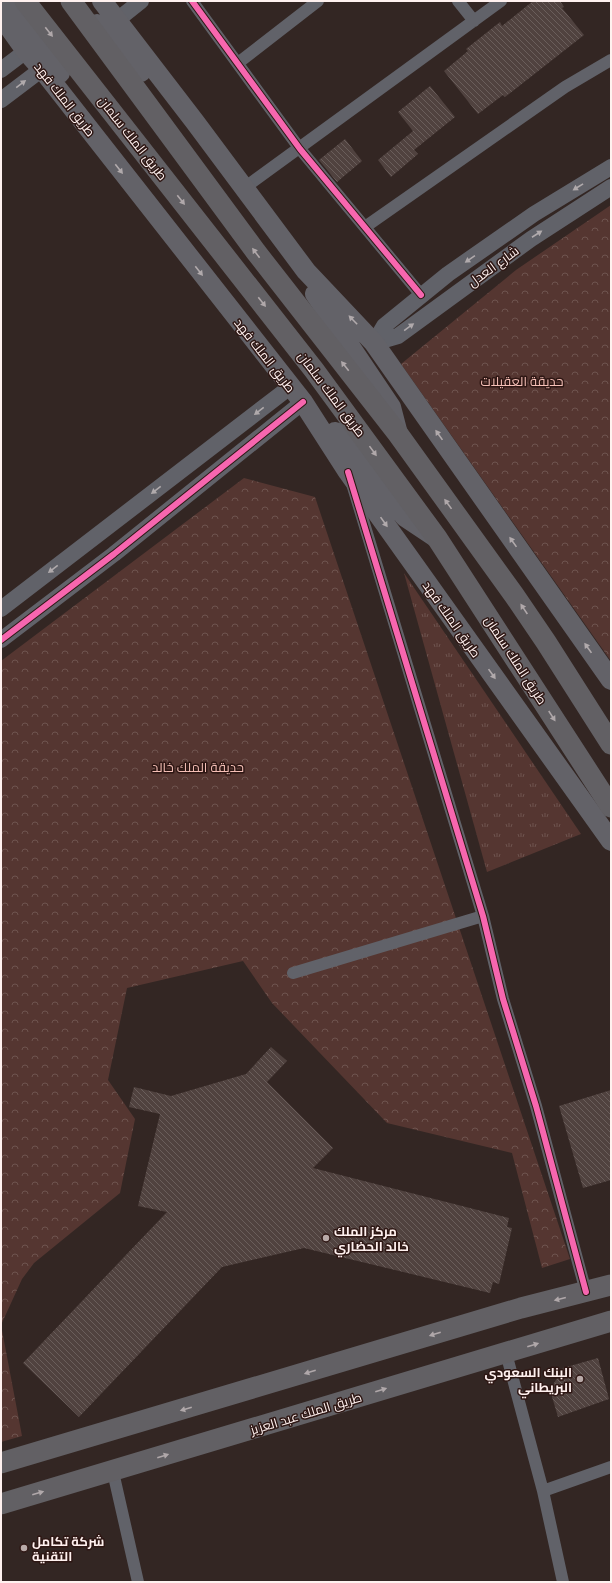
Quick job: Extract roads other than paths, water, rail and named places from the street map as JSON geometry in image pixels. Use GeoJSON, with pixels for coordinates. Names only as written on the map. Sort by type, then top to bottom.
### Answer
{"type":"FeatureCollection","features":[{"type":"Feature","properties":{"kind":"highway","name":"طريق الملك سلمان"},"geometry":{"type":"LineString","coordinates":[[25,1],[314,370],[437,538],[611,807]]}},
{"type":"Feature","properties":{"kind":"highway","name":"طريق الملك سلمان"},"geometry":{"type":"LineString","coordinates":[[76,7],[256,252],[398,434],[546,642],[611,744]]}},
{"type":"Feature","properties":{"kind":"highway"},"geometry":{"type":"LineString","coordinates":[[1,1463],[521,1308],[611,1285]]}},
{"type":"Feature","properties":{"kind":"highway","name":"طريق الملك عبد العزيز"},"geometry":{"type":"LineString","coordinates":[[1,1504],[113,1472],[611,1321]]}},
{"type":"Feature","properties":{"kind":"main road"},"geometry":{"type":"LineString","coordinates":[[9,1],[85,110],[98,142]]}},
{"type":"Feature","properties":{"kind":"main road"},"geometry":{"type":"LineString","coordinates":[[102,1],[195,122],[306,271],[374,343],[611,680]]}},
{"type":"Feature","properties":{"kind":"main road"},"geometry":{"type":"LineString","coordinates":[[76,7],[100,26],[175,110],[195,122]]}},
{"type":"Feature","properties":{"kind":"main road","name":"طريق الملك فهد"},"geometry":{"type":"LineString","coordinates":[[1,16],[26,51],[42,68],[98,142],[303,402],[348,472],[611,841]]}},
{"type":"Feature","properties":{"kind":"main road"},"geometry":{"type":"LineString","coordinates":[[306,271],[316,296],[391,408],[398,434]]}},
{"type":"Feature","properties":{"kind":"main road"},"geometry":{"type":"LineString","coordinates":[[303,402],[327,421],[405,517],[437,538]]}},
{"type":"Feature","properties":{"kind":"street"},"geometry":{"type":"LineString","coordinates":[[116,21],[141,1]]}},
{"type":"Feature","properties":{"kind":"street"},"geometry":{"type":"LineString","coordinates":[[192,1],[300,149],[421,295]]}},
{"type":"Feature","properties":{"kind":"street"},"geometry":{"type":"LineString","coordinates":[[238,63],[318,1]]}},
{"type":"Feature","properties":{"kind":"street"},"geometry":{"type":"LineString","coordinates":[[458,1],[474,21]]}},
{"type":"Feature","properties":{"kind":"street"},"geometry":{"type":"LineString","coordinates":[[244,188],[300,149],[501,1]]}},
{"type":"Feature","properties":{"kind":"street"},"geometry":{"type":"LineString","coordinates":[[1,70],[26,51]]}},
{"type":"Feature","properties":{"kind":"street"},"geometry":{"type":"LineString","coordinates":[[365,227],[565,87],[611,60]]}},
{"type":"Feature","properties":{"kind":"street"},"geometry":{"type":"LineString","coordinates":[[1,100],[42,68]]}},
{"type":"Feature","properties":{"kind":"street"},"geometry":{"type":"LineString","coordinates":[[374,343],[384,326],[448,274],[534,214],[611,167]]}},
{"type":"Feature","properties":{"kind":"street","name":"شارع العدل"},"geometry":{"type":"LineString","coordinates":[[374,343],[398,336],[531,239],[611,187]]}},
{"type":"Feature","properties":{"kind":"street"},"geometry":{"type":"LineString","coordinates":[[1,609],[290,387]]}},
{"type":"Feature","properties":{"kind":"street"},"geometry":{"type":"LineString","coordinates":[[1,640],[114,554],[303,402]]}},
{"type":"Feature","properties":{"kind":"street"},"geometry":{"type":"LineString","coordinates":[[348,472],[483,916],[503,999],[536,1106],[586,1292]]}},
{"type":"Feature","properties":{"kind":"street"},"geometry":{"type":"LineString","coordinates":[[293,973],[483,916]]}},
{"type":"Feature","properties":{"kind":"street"},"geometry":{"type":"LineString","coordinates":[[506,1353],[543,1491],[563,1582]]}},
{"type":"Feature","properties":{"kind":"street"},"geometry":{"type":"LineString","coordinates":[[543,1491],[611,1467]]}},
{"type":"Feature","properties":{"kind":"street"},"geometry":{"type":"LineString","coordinates":[[113,1472],[138,1582]]}},
{"type":"Feature","properties":{"kind":"place","name":"مركز الملك خالد الحضاري"},"geometry":{"type":"Point","coordinates":[326,1238]}},
{"type":"Feature","properties":{"kind":"place","name":"البنك السعودي البريطاني"},"geometry":{"type":"Point","coordinates":[580,1379]}},
{"type":"Feature","properties":{"kind":"place","name":"شركة تكامل التقنية"},"geometry":{"type":"Point","coordinates":[24,1548]}},
{"type":"Feature","properties":{"kind":"park label","name":"حديقة العقيلات"},"geometry":{"type":"Point","coordinates":[522,381]}},
{"type":"Feature","properties":{"kind":"park label","name":"حديقة الملك خالد"},"geometry":{"type":"Point","coordinates":[198,767]}}]}
